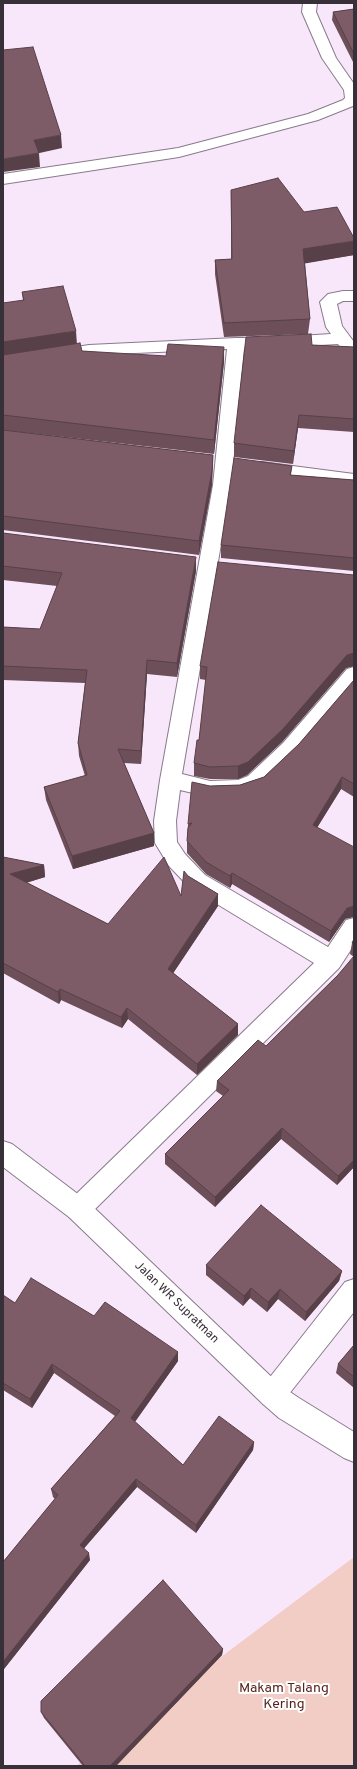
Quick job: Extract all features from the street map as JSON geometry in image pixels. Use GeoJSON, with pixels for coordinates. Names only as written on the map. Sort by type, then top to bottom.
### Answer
{"type":"FeatureCollection","features":[{"type":"Feature","properties":{"kind":"main road"},"geometry":{"type":"LineString","coordinates":[[3,179],[179,152],[313,117],[348,103],[352,99],[351,90],[329,58],[310,12],[310,3]]}},
{"type":"Feature","properties":{"kind":"main road"},"geometry":{"type":"LineString","coordinates":[[354,296],[334,298],[328,302],[331,309],[334,327],[341,339],[354,354]]}},
{"type":"Feature","properties":{"kind":"main road"},"geometry":{"type":"LineString","coordinates":[[3,363],[89,350],[341,339]]}},
{"type":"Feature","properties":{"kind":"main road"},"geometry":{"type":"LineString","coordinates":[[236,343],[228,464],[222,485],[207,565],[171,780],[165,821],[166,843],[177,860],[197,881],[331,961]]}},
{"type":"Feature","properties":{"kind":"main road"},"geometry":{"type":"LineString","coordinates":[[228,464],[353,476]]}},
{"type":"Feature","properties":{"kind":"main road"},"geometry":{"type":"LineString","coordinates":[[171,780],[210,789],[239,788],[255,782],[290,749],[354,674]]}},
{"type":"Feature","properties":{"kind":"main road"},"geometry":{"type":"LineString","coordinates":[[78,1209],[331,961],[354,926]]}},
{"type":"Feature","properties":{"kind":"main road","name":"Jalan WR Supratman"},"geometry":{"type":"LineString","coordinates":[[3,1152],[78,1209],[272,1395],[289,1408],[354,1448]]}},
{"type":"Feature","properties":{"kind":"main road"},"geometry":{"type":"LineString","coordinates":[[272,1395],[354,1291]]}},
{"type":"Feature","properties":{"kind":"green space","name":"Makam Talang Kering"},"geometry":{"type":"Polygon","coordinates":[[[354,1557],[354,1766],[76,1766],[354,1557]]]}},
{"type":"Feature","properties":{"kind":"building"},"geometry":{"type":"Polygon","coordinates":[[[354,9],[354,54],[333,12],[354,9]]]}},
{"type":"Feature","properties":{"kind":"building"},"geometry":{"type":"Polygon","coordinates":[[[33,47],[61,135],[34,140],[39,153],[3,159],[3,50],[33,47]]]}},
{"type":"Feature","properties":{"kind":"building"},"geometry":{"type":"Polygon","coordinates":[[[278,178],[304,212],[337,207],[354,238],[354,241],[303,249],[310,319],[224,323],[215,260],[232,259],[231,190],[278,178]]]}},
{"type":"Feature","properties":{"kind":"building"},"geometry":{"type":"Polygon","coordinates":[[[63,286],[76,331],[3,342],[3,303],[24,300],[22,292],[63,286]]]}},
{"type":"Feature","properties":{"kind":"building"},"geometry":{"type":"Polygon","coordinates":[[[311,334],[312,345],[354,347],[354,419],[299,415],[294,451],[234,443],[246,337],[311,334]]]}},
{"type":"Feature","properties":{"kind":"building"},"geometry":{"type":"Polygon","coordinates":[[[80,343],[82,351],[166,356],[168,344],[224,347],[214,440],[3,415],[3,355],[80,343]]]}},
{"type":"Feature","properties":{"kind":"building"},"geometry":{"type":"Polygon","coordinates":[[[3,430],[213,455],[212,471],[199,541],[3,516],[3,430]]]}},
{"type":"Feature","properties":{"kind":"building"},"geometry":{"type":"Polygon","coordinates":[[[234,458],[292,466],[290,475],[354,480],[354,558],[221,545],[234,458]]]}},
{"type":"Feature","properties":{"kind":"building"},"geometry":{"type":"Polygon","coordinates":[[[3,533],[196,557],[177,663],[147,660],[141,751],[118,749],[154,833],[72,856],[44,787],[87,775],[78,743],[87,670],[3,666],[3,627],[40,629],[62,573],[3,566],[3,533]]]}},
{"type":"Feature","properties":{"kind":"building"},"geometry":{"type":"Polygon","coordinates":[[[218,562],[354,575],[354,653],[347,655],[283,729],[248,762],[238,766],[210,767],[194,763],[197,740],[199,740],[207,667],[200,666],[218,562]]]}},
{"type":"Feature","properties":{"kind":"building"},"geometry":{"type":"Polygon","coordinates":[[[354,680],[354,784],[342,777],[313,825],[354,847],[354,906],[347,908],[331,931],[232,873],[230,876],[206,862],[187,841],[188,828],[192,823],[188,824],[192,782],[210,786],[240,785],[264,777],[299,744],[354,680]]]}},
{"type":"Feature","properties":{"kind":"building"},"geometry":{"type":"Polygon","coordinates":[[[3,857],[44,865],[10,874],[108,924],[164,857],[181,896],[184,871],[188,876],[218,894],[168,969],[238,1024],[197,1064],[127,1008],[121,1017],[60,989],[58,992],[3,963],[3,857]]]}},
{"type":"Feature","properties":{"kind":"building"},"geometry":{"type":"Polygon","coordinates":[[[354,956],[354,1160],[338,1176],[282,1128],[215,1197],[165,1154],[229,1090],[217,1081],[258,1040],[266,1046],[338,975],[354,956]]]}},
{"type":"Feature","properties":{"kind":"building"},"geometry":{"type":"Polygon","coordinates":[[[261,1205],[342,1271],[306,1312],[280,1289],[268,1302],[251,1288],[244,1296],[206,1265],[261,1205]]]}},
{"type":"Feature","properties":{"kind":"building"},"geometry":{"type":"Polygon","coordinates":[[[31,1278],[94,1316],[105,1302],[178,1352],[131,1418],[183,1465],[219,1416],[254,1442],[196,1525],[136,1479],[80,1545],[89,1553],[3,1662],[3,1562],[58,1495],[51,1489],[120,1411],[52,1364],[30,1399],[3,1383],[3,1295],[15,1303],[31,1278]]]}},
{"type":"Feature","properties":{"kind":"building"},"geometry":{"type":"Polygon","coordinates":[[[354,1345],[354,1377],[338,1364],[354,1345]]]}},
{"type":"Feature","properties":{"kind":"building"},"geometry":{"type":"Polygon","coordinates":[[[163,1580],[223,1649],[110,1766],[85,1766],[41,1712],[41,1701],[163,1580]]]}}]}
